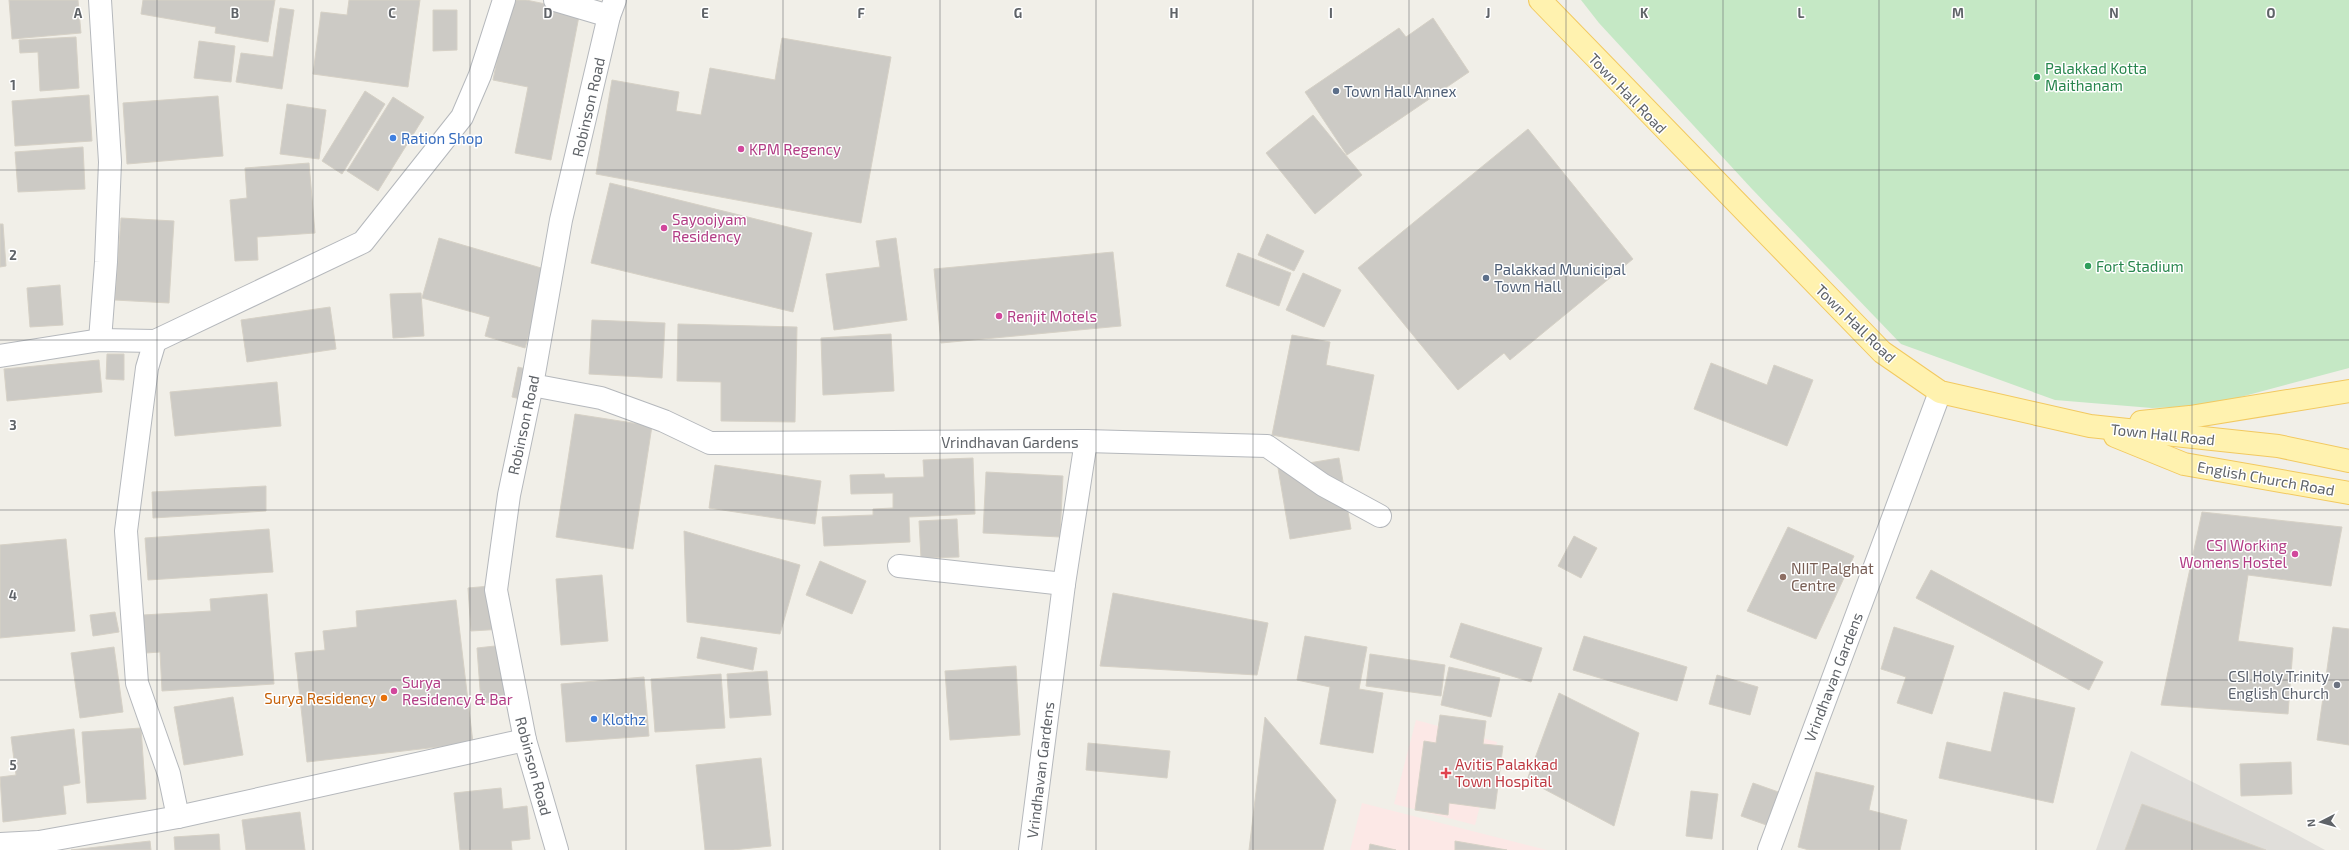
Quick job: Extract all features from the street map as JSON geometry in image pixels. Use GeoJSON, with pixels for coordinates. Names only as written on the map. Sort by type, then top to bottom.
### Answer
{"type":"FeatureCollection","features":[{"type":"Feature","properties":{"kind":"main road","name":"Town Hall Road"},"geometry":{"type":"LineString","coordinates":[[1540,0],[1591,55],[1882,352],[1940,392],[2090,426],[2278,446],[2349,461]]}},
{"type":"Feature","properties":{"kind":"main road"},"geometry":{"type":"LineString","coordinates":[[2090,426],[2190,418],[2349,391]]}},
{"type":"Feature","properties":{"kind":"main road","name":"English Church Road"},"geometry":{"type":"LineString","coordinates":[[2090,426],[2184,464],[2349,493]]}},
{"type":"Feature","properties":{"kind":"street"},"geometry":{"type":"LineString","coordinates":[[100,0],[110,162],[106,262],[100,340]]}},
{"type":"Feature","properties":{"kind":"street"},"geometry":{"type":"LineString","coordinates":[[0,356],[100,340],[155,340],[363,242],[462,117],[480,75],[504,0]]}},
{"type":"Feature","properties":{"kind":"street"},"geometry":{"type":"LineString","coordinates":[[555,0],[612,8]]}},
{"type":"Feature","properties":{"kind":"street","name":"Robinson Road"},"geometry":{"type":"LineString","coordinates":[[557,850],[525,740],[496,590],[509,495],[532,385],[561,220],[612,8]]}},
{"type":"Feature","properties":{"kind":"street"},"geometry":{"type":"LineString","coordinates":[[155,340],[147,368],[126,531],[137,683],[169,774],[178,817]]}},
{"type":"Feature","properties":{"kind":"street","name":"Vrindhavan Gardens"},"geometry":{"type":"LineString","coordinates":[[532,385],[601,398],[664,421],[710,443],[1086,441],[1064,584],[1030,850]]}},
{"type":"Feature","properties":{"kind":"street","name":"Vrindhavan Gardens"},"geometry":{"type":"LineString","coordinates":[[1769,850],[1940,392]]}},
{"type":"Feature","properties":{"kind":"street"},"geometry":{"type":"LineString","coordinates":[[1086,441],[1267,446],[1323,485],[1380,516]]}},
{"type":"Feature","properties":{"kind":"street"},"geometry":{"type":"LineString","coordinates":[[900,566],[1064,584]]}},
{"type":"Feature","properties":{"kind":"street"},"geometry":{"type":"LineString","coordinates":[[0,844],[38,846],[178,817],[525,740]]}},
{"type":"Feature","properties":{"kind":"shaded area","name":"Avitis Palakkad Town Hospital"},"geometry":{"type":"Polygon","coordinates":[[[1416,720],[1497,742],[1475,825],[1394,804],[1416,720]]]}},
{"type":"Feature","properties":{"kind":"shaded area"},"geometry":{"type":"Polygon","coordinates":[[[2131,751],[2288,830],[2325,850],[2096,850],[2131,751]]]}},
{"type":"Feature","properties":{"kind":"shaded area","name":"Avitis Palakkad Town Hospital"},"geometry":{"type":"Polygon","coordinates":[[[1362,803],[1547,850],[1350,850],[1362,803]]]}},
{"type":"Feature","properties":{"kind":"green space","name":"Fort Stadium"},"geometry":{"type":"Polygon","coordinates":[[[1581,0],[2349,0],[2349,368],[2207,406],[2152,408],[2055,400],[1901,344],[1752,189],[1599,23],[1581,0]]]}},
{"type":"Feature","properties":{"kind":"building"},"geometry":{"type":"Polygon","coordinates":[[[9,0],[78,0],[81,33],[12,39],[9,0]]]}},
{"type":"Feature","properties":{"kind":"building"},"geometry":{"type":"Polygon","coordinates":[[[143,0],[275,0],[268,42],[215,33],[216,27],[141,14],[143,0]]]}},
{"type":"Feature","properties":{"kind":"building"},"geometry":{"type":"Polygon","coordinates":[[[349,0],[420,0],[408,87],[313,74],[321,12],[347,15],[349,0]]]}},
{"type":"Feature","properties":{"kind":"building"},"geometry":{"type":"Polygon","coordinates":[[[509,0],[526,0],[580,11],[551,160],[515,153],[528,87],[493,80],[509,0]]]}},
{"type":"Feature","properties":{"kind":"building"},"geometry":{"type":"Polygon","coordinates":[[[280,8],[294,10],[282,89],[236,82],[241,53],[273,57],[280,8]]]}},
{"type":"Feature","properties":{"kind":"building"},"geometry":{"type":"Polygon","coordinates":[[[433,10],[457,10],[457,50],[433,51],[433,10]]]}},
{"type":"Feature","properties":{"kind":"building"},"geometry":{"type":"Polygon","coordinates":[[[1433,18],[1469,72],[1347,155],[1305,92],[1399,28],[1406,37],[1433,18]]]}},
{"type":"Feature","properties":{"kind":"building"},"geometry":{"type":"Polygon","coordinates":[[[76,37],[79,88],[40,91],[38,52],[20,53],[19,40],[76,37]]]}},
{"type":"Feature","properties":{"kind":"building","name":"KPM Regency"},"geometry":{"type":"Polygon","coordinates":[[[782,38],[891,57],[861,223],[596,174],[612,80],[679,92],[676,111],[701,115],[710,68],[775,80],[782,38]]]}},
{"type":"Feature","properties":{"kind":"building"},"geometry":{"type":"Polygon","coordinates":[[[199,41],[235,46],[231,82],[194,78],[199,41]]]}},
{"type":"Feature","properties":{"kind":"building"},"geometry":{"type":"Polygon","coordinates":[[[365,91],[385,104],[342,174],[322,161],[365,91]]]}},
{"type":"Feature","properties":{"kind":"building"},"geometry":{"type":"Polygon","coordinates":[[[89,95],[92,141],[15,146],[12,101],[89,95]]]}},
{"type":"Feature","properties":{"kind":"building"},"geometry":{"type":"Polygon","coordinates":[[[218,96],[223,156],[127,164],[123,103],[218,96]]]}},
{"type":"Feature","properties":{"kind":"building"},"geometry":{"type":"Polygon","coordinates":[[[393,97],[424,117],[378,191],[347,171],[393,97]]]}},
{"type":"Feature","properties":{"kind":"building"},"geometry":{"type":"Polygon","coordinates":[[[287,104],[326,110],[319,159],[280,154],[287,104]]]}},
{"type":"Feature","properties":{"kind":"building"},"geometry":{"type":"Polygon","coordinates":[[[1313,115],[1362,175],[1315,214],[1266,153],[1313,115]]]}},
{"type":"Feature","properties":{"kind":"building"},"geometry":{"type":"Polygon","coordinates":[[[1528,129],[1633,259],[1510,360],[1504,353],[1458,390],[1358,268],[1528,129]]]}},
{"type":"Feature","properties":{"kind":"building"},"geometry":{"type":"Polygon","coordinates":[[[83,147],[85,189],[18,192],[15,152],[83,147]]]}},
{"type":"Feature","properties":{"kind":"building"},"geometry":{"type":"Polygon","coordinates":[[[309,163],[315,233],[257,237],[258,260],[235,261],[230,200],[247,198],[245,168],[309,163]]]}},
{"type":"Feature","properties":{"kind":"building"},"geometry":{"type":"Polygon","coordinates":[[[610,183],[812,233],[793,312],[591,263],[610,183]]]}},
{"type":"Feature","properties":{"kind":"building"},"geometry":{"type":"Polygon","coordinates":[[[121,218],[174,221],[169,303],[115,300],[121,218]]]}},
{"type":"Feature","properties":{"kind":"building"},"geometry":{"type":"Polygon","coordinates":[[[0,224],[3,224],[6,266],[0,267],[0,224]]]}},
{"type":"Feature","properties":{"kind":"building"},"geometry":{"type":"Polygon","coordinates":[[[1267,234],[1304,251],[1294,271],[1258,255],[1267,234]]]}},
{"type":"Feature","properties":{"kind":"building"},"geometry":{"type":"Polygon","coordinates":[[[439,238],[548,270],[525,348],[485,336],[490,317],[422,298],[439,238]]]}},
{"type":"Feature","properties":{"kind":"building"},"geometry":{"type":"Polygon","coordinates":[[[896,238],[907,320],[834,330],[826,274],[880,267],[876,241],[896,238]]]}},
{"type":"Feature","properties":{"kind":"building"},"geometry":{"type":"Polygon","coordinates":[[[1113,252],[1121,326],[941,343],[934,269],[1113,252]]]}},
{"type":"Feature","properties":{"kind":"building"},"geometry":{"type":"Polygon","coordinates":[[[1238,253],[1291,273],[1279,306],[1226,286],[1238,253]]]}},
{"type":"Feature","properties":{"kind":"building"},"geometry":{"type":"Polygon","coordinates":[[[1303,273],[1341,290],[1324,327],[1286,310],[1303,273]]]}},
{"type":"Feature","properties":{"kind":"building"},"geometry":{"type":"Polygon","coordinates":[[[60,285],[63,325],[30,327],[27,288],[60,285]]]}},
{"type":"Feature","properties":{"kind":"building"},"geometry":{"type":"Polygon","coordinates":[[[421,293],[424,336],[393,338],[390,294],[421,293]]]}},
{"type":"Feature","properties":{"kind":"building"},"geometry":{"type":"Polygon","coordinates":[[[330,307],[336,349],[247,362],[241,320],[330,307]]]}},
{"type":"Feature","properties":{"kind":"building"},"geometry":{"type":"Polygon","coordinates":[[[592,320],[665,323],[662,378],[589,374],[592,320]]]}},
{"type":"Feature","properties":{"kind":"building"},"geometry":{"type":"Polygon","coordinates":[[[678,324],[797,327],[795,422],[721,421],[721,382],[677,381],[678,324]]]}},
{"type":"Feature","properties":{"kind":"building"},"geometry":{"type":"Polygon","coordinates":[[[891,334],[894,391],[823,395],[821,338],[891,334]]]}},
{"type":"Feature","properties":{"kind":"building"},"geometry":{"type":"Polygon","coordinates":[[[1292,335],[1330,342],[1326,365],[1374,375],[1359,451],[1272,435],[1292,335]]]}},
{"type":"Feature","properties":{"kind":"building"},"geometry":{"type":"Polygon","coordinates":[[[107,354],[124,354],[124,380],[106,379],[107,354]]]}},
{"type":"Feature","properties":{"kind":"building"},"geometry":{"type":"Polygon","coordinates":[[[99,360],[102,392],[7,401],[4,369],[99,360]]]}},
{"type":"Feature","properties":{"kind":"building"},"geometry":{"type":"Polygon","coordinates":[[[1711,363],[1767,385],[1774,365],[1813,380],[1787,446],[1694,409],[1711,363]]]}},
{"type":"Feature","properties":{"kind":"building"},"geometry":{"type":"Polygon","coordinates":[[[518,367],[530,370],[525,400],[512,397],[518,367]]]}},
{"type":"Feature","properties":{"kind":"building"},"geometry":{"type":"Polygon","coordinates":[[[277,382],[281,426],[175,436],[170,392],[277,382]]]}},
{"type":"Feature","properties":{"kind":"building"},"geometry":{"type":"Polygon","coordinates":[[[575,414],[652,426],[633,549],[556,537],[575,414]]]}},
{"type":"Feature","properties":{"kind":"building"},"geometry":{"type":"Polygon","coordinates":[[[973,458],[975,514],[909,517],[910,542],[824,546],[822,517],[873,515],[873,509],[893,508],[893,493],[851,494],[850,475],[884,474],[885,478],[924,477],[923,460],[973,458]]]}},
{"type":"Feature","properties":{"kind":"building"},"geometry":{"type":"Polygon","coordinates":[[[1339,458],[1351,529],[1290,539],[1278,468],[1339,458]]]}},
{"type":"Feature","properties":{"kind":"building"},"geometry":{"type":"Polygon","coordinates":[[[715,465],[821,481],[815,524],[709,508],[715,465]]]}},
{"type":"Feature","properties":{"kind":"building"},"geometry":{"type":"Polygon","coordinates":[[[986,472],[1063,476],[1060,537],[983,533],[986,472]]]}},
{"type":"Feature","properties":{"kind":"building"},"geometry":{"type":"Polygon","coordinates":[[[266,486],[266,511],[153,518],[152,492],[266,486]]]}},
{"type":"Feature","properties":{"kind":"building"},"geometry":{"type":"Polygon","coordinates":[[[2202,512],[2342,527],[2331,586],[2248,575],[2238,641],[2293,648],[2288,714],[2161,705],[2202,512]]]}},
{"type":"Feature","properties":{"kind":"building"},"geometry":{"type":"Polygon","coordinates":[[[957,519],[959,557],[921,558],[919,521],[957,519]]]}},
{"type":"Feature","properties":{"kind":"building"},"geometry":{"type":"Polygon","coordinates":[[[1788,527],[1854,556],[1816,639],[1747,611],[1788,527]]]}},
{"type":"Feature","properties":{"kind":"building"},"geometry":{"type":"Polygon","coordinates":[[[269,529],[273,572],[148,580],[145,538],[269,529]]]}},
{"type":"Feature","properties":{"kind":"building"},"geometry":{"type":"Polygon","coordinates":[[[684,531],[800,565],[780,634],[687,622],[684,531]]]}},
{"type":"Feature","properties":{"kind":"building"},"geometry":{"type":"Polygon","coordinates":[[[1574,536],[1597,548],[1581,578],[1558,566],[1574,536]]]}},
{"type":"Feature","properties":{"kind":"building"},"geometry":{"type":"Polygon","coordinates":[[[66,539],[75,631],[0,638],[0,545],[66,539]]]}},
{"type":"Feature","properties":{"kind":"building"},"geometry":{"type":"Polygon","coordinates":[[[820,561],[866,581],[852,614],[806,595],[820,561]]]}},
{"type":"Feature","properties":{"kind":"building"},"geometry":{"type":"Polygon","coordinates":[[[1931,570],[2103,662],[2089,690],[1916,598],[1931,570]]]}},
{"type":"Feature","properties":{"kind":"building"},"geometry":{"type":"Polygon","coordinates":[[[602,575],[608,641],[561,645],[556,579],[602,575]]]}},
{"type":"Feature","properties":{"kind":"building"},"geometry":{"type":"Polygon","coordinates":[[[501,585],[504,629],[471,631],[468,588],[501,585]]]}},
{"type":"Feature","properties":{"kind":"building"},"geometry":{"type":"Polygon","coordinates":[[[1113,593],[1268,623],[1257,675],[1100,666],[1113,593]]]}},
{"type":"Feature","properties":{"kind":"building"},"geometry":{"type":"Polygon","coordinates":[[[267,594],[274,684],[162,691],[160,652],[146,653],[143,615],[211,611],[210,599],[267,594]]]}},
{"type":"Feature","properties":{"kind":"building","name":"Surya Residency"},"geometry":{"type":"Polygon","coordinates":[[[456,600],[473,743],[307,762],[295,653],[325,650],[323,631],[357,627],[356,611],[456,600]]]}},
{"type":"Feature","properties":{"kind":"building"},"geometry":{"type":"Polygon","coordinates":[[[115,612],[119,632],[93,636],[90,615],[115,612]]]}},
{"type":"Feature","properties":{"kind":"building"},"geometry":{"type":"Polygon","coordinates":[[[1461,623],[1542,648],[1531,682],[1450,657],[1461,623]]]}},
{"type":"Feature","properties":{"kind":"building"},"geometry":{"type":"Polygon","coordinates":[[[1894,627],[1954,646],[1932,714],[1897,703],[1906,677],[1881,669],[1894,627]]]}},
{"type":"Feature","properties":{"kind":"building","name":"CSI Holy Trinity English Church"},"geometry":{"type":"Polygon","coordinates":[[[2333,627],[2349,629],[2349,745],[2317,740],[2333,627]]]}},
{"type":"Feature","properties":{"kind":"building"},"geometry":{"type":"Polygon","coordinates":[[[1305,636],[1367,647],[1359,689],[1383,693],[1373,753],[1320,744],[1330,687],[1297,680],[1305,636]]]}},
{"type":"Feature","properties":{"kind":"building"},"geometry":{"type":"Polygon","coordinates":[[[1584,636],[1687,667],[1677,701],[1573,670],[1584,636]]]}},
{"type":"Feature","properties":{"kind":"building"},"geometry":{"type":"Polygon","coordinates":[[[701,637],[757,648],[753,670],[697,658],[701,637]]]}},
{"type":"Feature","properties":{"kind":"building"},"geometry":{"type":"Polygon","coordinates":[[[504,645],[508,701],[481,703],[477,648],[504,645]]]}},
{"type":"Feature","properties":{"kind":"building"},"geometry":{"type":"Polygon","coordinates":[[[114,647],[123,712],[80,718],[71,653],[114,647]]]}},
{"type":"Feature","properties":{"kind":"building"},"geometry":{"type":"Polygon","coordinates":[[[1370,654],[1445,665],[1441,696],[1366,686],[1370,654]]]}},
{"type":"Feature","properties":{"kind":"building"},"geometry":{"type":"Polygon","coordinates":[[[1016,666],[1020,735],[950,740],[945,671],[1016,666]]]}},
{"type":"Feature","properties":{"kind":"building"},"geometry":{"type":"Polygon","coordinates":[[[1449,667],[1500,678],[1491,717],[1441,705],[1449,667]]]}},
{"type":"Feature","properties":{"kind":"building"},"geometry":{"type":"Polygon","coordinates":[[[767,671],[771,715],[730,718],[727,674],[767,671]]]}},
{"type":"Feature","properties":{"kind":"building"},"geometry":{"type":"Polygon","coordinates":[[[721,674],[725,728],[655,732],[651,679],[721,674]]]}},
{"type":"Feature","properties":{"kind":"building"},"geometry":{"type":"Polygon","coordinates":[[[1717,675],[1758,687],[1750,715],[1709,704],[1717,675]]]}},
{"type":"Feature","properties":{"kind":"building"},"geometry":{"type":"Polygon","coordinates":[[[644,677],[649,736],[566,742],[561,684],[644,677]]]}},
{"type":"Feature","properties":{"kind":"building"},"geometry":{"type":"Polygon","coordinates":[[[2004,692],[2075,708],[2053,803],[1939,778],[1947,742],[1991,752],[2004,692]]]}},
{"type":"Feature","properties":{"kind":"building"},"geometry":{"type":"Polygon","coordinates":[[[1559,693],[1639,733],[1614,826],[1527,780],[1559,693]]]}},
{"type":"Feature","properties":{"kind":"building"},"geometry":{"type":"Polygon","coordinates":[[[233,697],[243,755],[184,765],[174,707],[233,697]]]}},
{"type":"Feature","properties":{"kind":"building","name":"Avitis Palakkad Town Hospital"},"geometry":{"type":"Polygon","coordinates":[[[1440,715],[1486,721],[1483,744],[1503,746],[1495,809],[1449,803],[1448,815],[1415,810],[1424,741],[1436,743],[1440,715]]]}},
{"type":"Feature","properties":{"kind":"building"},"geometry":{"type":"Polygon","coordinates":[[[1265,717],[1336,800],[1323,850],[1249,850],[1265,717]]]}},
{"type":"Feature","properties":{"kind":"building"},"geometry":{"type":"Polygon","coordinates":[[[141,728],[146,799],[87,803],[82,732],[141,728]]]}},
{"type":"Feature","properties":{"kind":"building"},"geometry":{"type":"Polygon","coordinates":[[[74,729],[80,783],[63,786],[66,814],[3,822],[0,777],[16,775],[11,737],[74,729]]]}},
{"type":"Feature","properties":{"kind":"building"},"geometry":{"type":"Polygon","coordinates":[[[1088,743],[1170,751],[1167,778],[1086,770],[1088,743]]]}},
{"type":"Feature","properties":{"kind":"building"},"geometry":{"type":"Polygon","coordinates":[[[761,758],[771,846],[733,850],[705,850],[696,765],[761,758]]]}},
{"type":"Feature","properties":{"kind":"building"},"geometry":{"type":"Polygon","coordinates":[[[2291,762],[2292,794],[2241,796],[2240,764],[2291,762]]]}},
{"type":"Feature","properties":{"kind":"building"},"geometry":{"type":"Polygon","coordinates":[[[1816,772],[1874,786],[1869,810],[1907,820],[1900,850],[1809,850],[1798,847],[1816,772]]]}},
{"type":"Feature","properties":{"kind":"building"},"geometry":{"type":"Polygon","coordinates":[[[1753,783],[1784,794],[1772,827],[1741,816],[1753,783]]]}},
{"type":"Feature","properties":{"kind":"building"},"geometry":{"type":"Polygon","coordinates":[[[501,788],[503,809],[527,806],[530,839],[511,841],[512,850],[460,850],[454,793],[501,788]]]}},
{"type":"Feature","properties":{"kind":"building"},"geometry":{"type":"Polygon","coordinates":[[[1691,791],[1718,794],[1712,839],[1686,836],[1691,791]]]}},
{"type":"Feature","properties":{"kind":"building"},"geometry":{"type":"Polygon","coordinates":[[[2142,804],[2266,850],[2125,850],[2142,804]]]}},
{"type":"Feature","properties":{"kind":"building"},"geometry":{"type":"Polygon","coordinates":[[[300,812],[305,850],[246,850],[242,820],[300,812]]]}},
{"type":"Feature","properties":{"kind":"building"},"geometry":{"type":"Polygon","coordinates":[[[219,834],[220,850],[175,850],[174,837],[219,834]]]}},
{"type":"Feature","properties":{"kind":"building"},"geometry":{"type":"Polygon","coordinates":[[[150,841],[151,850],[71,850],[150,841]]]}},
{"type":"Feature","properties":{"kind":"building"},"geometry":{"type":"Polygon","coordinates":[[[1455,841],[1507,850],[1455,850],[1455,841]]]}},
{"type":"Feature","properties":{"kind":"building"},"geometry":{"type":"Polygon","coordinates":[[[1370,844],[1396,850],[1369,850],[1370,844]]]}},
{"type":"Feature","properties":{"kind":"place","name":"Palakkad Kotta Maithanam"},"geometry":{"type":"Point","coordinates":[2037,77]}},
{"type":"Feature","properties":{"kind":"place","name":"Town Hall Annex"},"geometry":{"type":"Point","coordinates":[1336,91]}},
{"type":"Feature","properties":{"kind":"place","name":"Ration Shop"},"geometry":{"type":"Point","coordinates":[393,138]}},
{"type":"Feature","properties":{"kind":"place","name":"KPM Regency"},"geometry":{"type":"Point","coordinates":[741,149]}},
{"type":"Feature","properties":{"kind":"place","name":"Sayoojyam Residency"},"geometry":{"type":"Point","coordinates":[664,228]}},
{"type":"Feature","properties":{"kind":"place","name":"Fort Stadium"},"geometry":{"type":"Point","coordinates":[2088,266]}},
{"type":"Feature","properties":{"kind":"place","name":"Palakkad Municipal Town Hall"},"geometry":{"type":"Point","coordinates":[1486,278]}},
{"type":"Feature","properties":{"kind":"place","name":"Renjit Motels"},"geometry":{"type":"Point","coordinates":[999,316]}},
{"type":"Feature","properties":{"kind":"place","name":"CSI Working Womens Hostel"},"geometry":{"type":"Point","coordinates":[2295,554]}},
{"type":"Feature","properties":{"kind":"place","name":"NIIT Palghat Centre"},"geometry":{"type":"Point","coordinates":[1783,577]}},
{"type":"Feature","properties":{"kind":"place","name":"CSI Holy Trinity English Church"},"geometry":{"type":"Point","coordinates":[2337,685]}},
{"type":"Feature","properties":{"kind":"place","name":"Surya Residency & Bar"},"geometry":{"type":"Point","coordinates":[394,691]}},
{"type":"Feature","properties":{"kind":"place","name":"Surya Residency"},"geometry":{"type":"Point","coordinates":[384,698]}},
{"type":"Feature","properties":{"kind":"place","name":"Klothz"},"geometry":{"type":"Point","coordinates":[594,719]}},
{"type":"Feature","properties":{"kind":"place","name":"Avitis Palakkad Town Hospital"},"geometry":{"type":"Point","coordinates":[1446,773]}}]}
